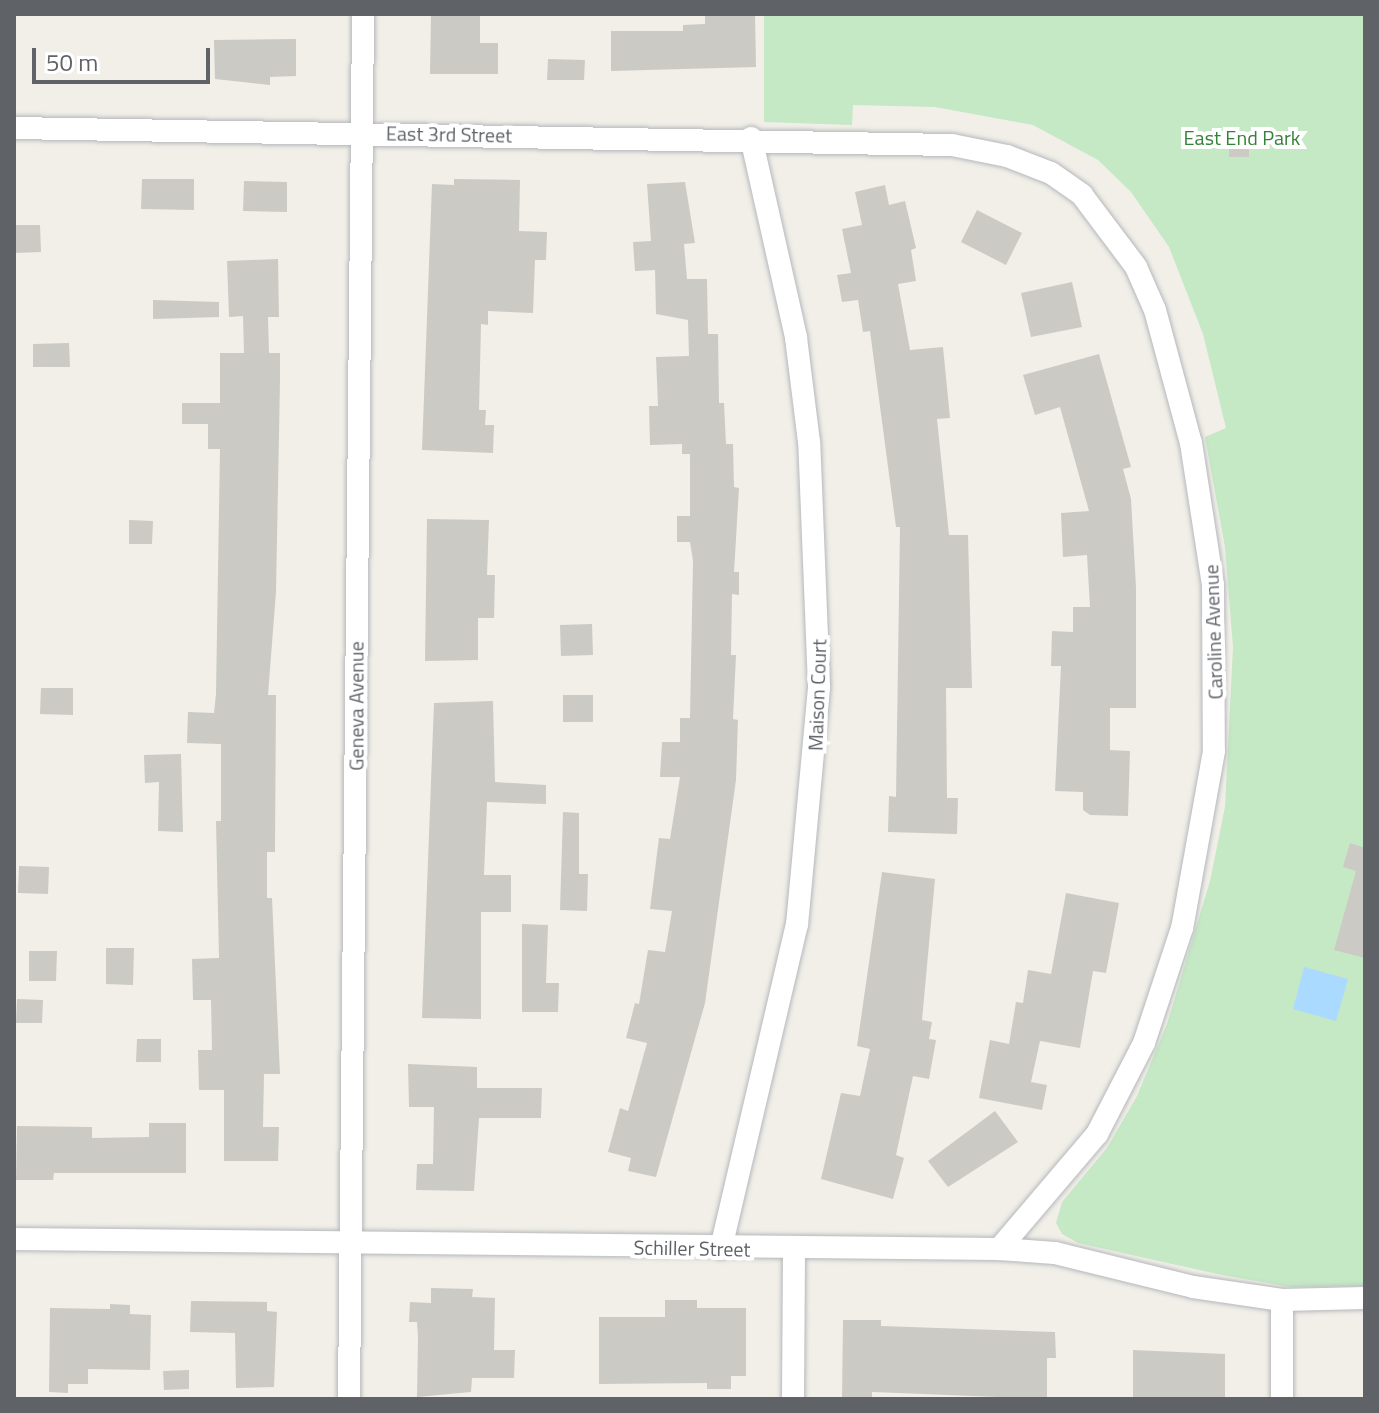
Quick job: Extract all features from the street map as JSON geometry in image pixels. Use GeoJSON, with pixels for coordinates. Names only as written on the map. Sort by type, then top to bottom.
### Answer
{"type":"FeatureCollection","features":[{"type":"Feature","properties":{"kind":"street","name":"Geneva Avenue"},"geometry":{"type":"LineString","coordinates":[[349,1399],[363,14]]}},
{"type":"Feature","properties":{"kind":"street","name":"East 3rd Street"},"geometry":{"type":"LineString","coordinates":[[14,128],[884,142]]}},
{"type":"Feature","properties":{"kind":"street","name":"Maison Court"},"geometry":{"type":"LineString","coordinates":[[721,1248],[797,925],[819,686],[819,599],[808,427],[796,337],[751,138]]}},
{"type":"Feature","properties":{"kind":"street","name":"Caroline Avenue"},"geometry":{"type":"LineString","coordinates":[[884,142],[952,145],[1007,156],[1061,181],[1113,230],[1155,310],[1174,371],[1213,585],[1217,693],[1207,806],[1182,928],[1161,998],[1125,1085],[1097,1134],[999,1249]]}},
{"type":"Feature","properties":{"kind":"street","name":"Schiller Street"},"geometry":{"type":"LineString","coordinates":[[14,1239],[999,1249],[1055,1253],[1193,1287],[1282,1300],[1365,1298]]}},
{"type":"Feature","properties":{"kind":"street"},"geometry":{"type":"LineString","coordinates":[[793,1399],[794,1249]]}},
{"type":"Feature","properties":{"kind":"street"},"geometry":{"type":"LineString","coordinates":[[1282,1300],[1282,1399]]}},
{"type":"Feature","properties":{"kind":"green space","name":"East End Park"},"geometry":{"type":"Polygon","coordinates":[[[764,14],[1365,14],[1365,1286],[1290,1287],[1222,1275],[1078,1243],[1062,1234],[1056,1223],[1062,1202],[1107,1148],[1137,1096],[1167,1024],[1210,881],[1225,807],[1233,647],[1225,547],[1205,437],[1226,428],[1203,334],[1169,247],[1131,192],[1098,160],[1033,125],[935,107],[853,105],[852,125],[764,122],[764,14]]]}},
{"type":"Feature","properties":{"kind":"water"},"geometry":{"type":"Polygon","coordinates":[[[1304,967],[1348,979],[1336,1021],[1293,1009],[1304,967]]]}},
{"type":"Feature","properties":{"kind":"building"},"geometry":{"type":"Polygon","coordinates":[[[431,14],[480,14],[480,43],[498,43],[498,74],[430,74],[431,14]]]}},
{"type":"Feature","properties":{"kind":"building"},"geometry":{"type":"Polygon","coordinates":[[[755,14],[756,67],[611,71],[611,31],[683,31],[683,25],[705,24],[705,15],[755,14]]]}},
{"type":"Feature","properties":{"kind":"building"},"geometry":{"type":"Polygon","coordinates":[[[296,39],[296,76],[270,77],[270,85],[215,79],[214,40],[296,39]]]}},
{"type":"Feature","properties":{"kind":"building"},"geometry":{"type":"Polygon","coordinates":[[[548,59],[585,60],[584,80],[547,80],[548,59]]]}},
{"type":"Feature","properties":{"kind":"building"},"geometry":{"type":"Polygon","coordinates":[[[1229,137],[1249,137],[1249,157],[1229,157],[1229,137]]]}},
{"type":"Feature","properties":{"kind":"building"},"geometry":{"type":"Polygon","coordinates":[[[142,179],[194,179],[194,210],[141,209],[142,179]]]}},
{"type":"Feature","properties":{"kind":"building"},"geometry":{"type":"Polygon","coordinates":[[[454,179],[520,180],[519,231],[547,232],[546,260],[535,260],[533,313],[488,311],[488,325],[481,324],[479,410],[486,410],[485,425],[494,425],[493,453],[422,450],[432,184],[454,185],[454,179]]]}},
{"type":"Feature","properties":{"kind":"building"},"geometry":{"type":"Polygon","coordinates":[[[244,181],[287,182],[287,212],[243,211],[244,181]]]}},
{"type":"Feature","properties":{"kind":"building"},"geometry":{"type":"Polygon","coordinates":[[[685,182],[695,243],[684,244],[687,279],[707,279],[708,334],[718,334],[719,403],[724,403],[726,444],[733,444],[734,487],[739,488],[734,572],[739,572],[739,595],[732,594],[731,655],[736,655],[733,719],[738,720],[736,780],[705,1003],[656,1177],[628,1171],[631,1158],[608,1152],[620,1108],[628,1111],[647,1043],[626,1038],[635,1003],[639,1004],[648,950],[665,952],[672,911],[650,909],[659,838],[670,839],[680,777],[660,777],[662,742],[680,742],[680,718],[690,718],[693,561],[690,542],[677,542],[677,516],[690,516],[690,454],[682,454],[682,444],[650,445],[649,406],[658,406],[656,357],[689,356],[688,320],[656,314],[655,270],[635,271],[633,242],[651,241],[647,184],[685,182]]]}},
{"type":"Feature","properties":{"kind":"building"},"geometry":{"type":"Polygon","coordinates":[[[885,185],[889,205],[905,201],[916,248],[911,250],[916,281],[898,284],[910,350],[943,347],[950,418],[937,419],[949,535],[968,535],[972,688],[946,688],[947,798],[958,798],[957,834],[888,832],[889,796],[896,797],[900,527],[896,527],[870,331],[863,332],[858,300],[842,302],[837,275],[851,273],[842,229],[862,225],[855,192],[885,185]]]}},
{"type":"Feature","properties":{"kind":"building"},"geometry":{"type":"Polygon","coordinates":[[[977,210],[1022,233],[1006,265],[961,242],[977,210]]]}},
{"type":"Feature","properties":{"kind":"building"},"geometry":{"type":"Polygon","coordinates":[[[14,225],[40,225],[41,252],[14,253],[14,225]]]}},
{"type":"Feature","properties":{"kind":"building"},"geometry":{"type":"Polygon","coordinates":[[[278,259],[279,317],[268,317],[269,353],[280,353],[280,381],[276,592],[268,695],[276,695],[275,852],[267,852],[267,898],[272,898],[280,1074],[264,1074],[263,1127],[279,1127],[278,1161],[224,1161],[224,1090],[199,1090],[198,1050],[212,1050],[211,1000],[193,1000],[192,959],[219,958],[216,821],[221,821],[221,744],[187,743],[188,712],[214,713],[220,449],[208,449],[208,424],[182,424],[182,403],[220,403],[220,353],[244,353],[243,316],[229,317],[227,261],[278,259]]]}},
{"type":"Feature","properties":{"kind":"building"},"geometry":{"type":"Polygon","coordinates":[[[1072,282],[1082,327],[1031,337],[1021,293],[1072,282]]]}},
{"type":"Feature","properties":{"kind":"building"},"geometry":{"type":"Polygon","coordinates":[[[153,300],[219,302],[219,317],[153,319],[153,300]]]}},
{"type":"Feature","properties":{"kind":"building"},"geometry":{"type":"Polygon","coordinates":[[[69,343],[70,367],[33,367],[33,344],[69,343]]]}},
{"type":"Feature","properties":{"kind":"building"},"geometry":{"type":"Polygon","coordinates":[[[1099,354],[1131,467],[1123,469],[1131,499],[1136,587],[1136,708],[1110,708],[1110,750],[1130,751],[1128,816],[1090,815],[1083,810],[1083,792],[1055,791],[1061,666],[1051,666],[1052,631],[1073,632],[1073,607],[1090,607],[1087,555],[1063,557],[1061,513],[1089,511],[1060,407],[1035,415],[1023,375],[1099,354]]]}},
{"type":"Feature","properties":{"kind":"building"},"geometry":{"type":"Polygon","coordinates":[[[427,519],[489,520],[487,575],[495,575],[494,618],[478,618],[478,660],[425,661],[427,519]]]}},
{"type":"Feature","properties":{"kind":"building"},"geometry":{"type":"Polygon","coordinates":[[[129,520],[153,521],[152,544],[129,544],[129,520]]]}},
{"type":"Feature","properties":{"kind":"building"},"geometry":{"type":"Polygon","coordinates":[[[592,624],[593,655],[561,656],[560,625],[592,624]]]}},
{"type":"Feature","properties":{"kind":"building"},"geometry":{"type":"Polygon","coordinates":[[[41,688],[73,688],[73,715],[40,714],[41,688]]]}},
{"type":"Feature","properties":{"kind":"building"},"geometry":{"type":"Polygon","coordinates":[[[563,695],[593,695],[593,722],[563,722],[563,695]]]}},
{"type":"Feature","properties":{"kind":"building"},"geometry":{"type":"Polygon","coordinates":[[[493,701],[495,782],[546,785],[546,804],[487,802],[484,875],[511,875],[511,912],[481,912],[481,1019],[422,1018],[434,703],[493,701]]]}},
{"type":"Feature","properties":{"kind":"building"},"geometry":{"type":"Polygon","coordinates":[[[181,754],[183,832],[158,831],[159,782],[145,783],[144,755],[181,754]]]}},
{"type":"Feature","properties":{"kind":"building"},"geometry":{"type":"Polygon","coordinates":[[[563,812],[579,813],[579,874],[588,874],[587,911],[560,910],[563,812]]]}},
{"type":"Feature","properties":{"kind":"building"},"geometry":{"type":"Polygon","coordinates":[[[1350,843],[1365,848],[1365,958],[1334,950],[1356,871],[1343,867],[1350,843]]]}},
{"type":"Feature","properties":{"kind":"building"},"geometry":{"type":"Polygon","coordinates":[[[19,866],[49,867],[48,894],[18,893],[19,866]]]}},
{"type":"Feature","properties":{"kind":"building"},"geometry":{"type":"Polygon","coordinates":[[[882,872],[935,879],[922,1020],[932,1022],[929,1039],[936,1040],[929,1079],[913,1076],[896,1155],[904,1158],[893,1199],[821,1179],[841,1093],[860,1096],[870,1049],[857,1046],[882,872]]]}},
{"type":"Feature","properties":{"kind":"building"},"geometry":{"type":"Polygon","coordinates":[[[1066,893],[1119,903],[1106,973],[1093,971],[1080,1048],[1040,1041],[1031,1082],[1047,1085],[1042,1110],[979,1098],[990,1040],[1009,1044],[1016,1002],[1023,1003],[1028,970],[1051,974],[1066,893]]]}},
{"type":"Feature","properties":{"kind":"building"},"geometry":{"type":"Polygon","coordinates":[[[522,924],[548,925],[546,983],[559,983],[558,1012],[522,1012],[522,924]]]}},
{"type":"Feature","properties":{"kind":"building"},"geometry":{"type":"Polygon","coordinates":[[[106,948],[134,948],[133,985],[106,984],[106,948]]]}},
{"type":"Feature","properties":{"kind":"building"},"geometry":{"type":"Polygon","coordinates":[[[29,951],[57,951],[56,981],[29,981],[29,951]]]}},
{"type":"Feature","properties":{"kind":"building"},"geometry":{"type":"Polygon","coordinates":[[[17,999],[43,1000],[42,1023],[16,1023],[17,999]]]}},
{"type":"Feature","properties":{"kind":"building"},"geometry":{"type":"Polygon","coordinates":[[[137,1039],[161,1039],[161,1062],[136,1062],[137,1039]]]}},
{"type":"Feature","properties":{"kind":"building"},"geometry":{"type":"Polygon","coordinates":[[[408,1064],[477,1067],[477,1088],[542,1088],[541,1118],[479,1118],[474,1191],[416,1190],[417,1164],[433,1164],[434,1107],[409,1107],[408,1064]]]}},
{"type":"Feature","properties":{"kind":"building"},"geometry":{"type":"Polygon","coordinates":[[[995,1111],[1018,1142],[948,1187],[928,1161],[995,1111]]]}},
{"type":"Feature","properties":{"kind":"building"},"geometry":{"type":"Polygon","coordinates":[[[149,1123],[186,1123],[186,1173],[54,1173],[53,1180],[16,1180],[17,1126],[92,1127],[92,1138],[149,1137],[149,1123]]]}},
{"type":"Feature","properties":{"kind":"building"},"geometry":{"type":"Polygon","coordinates":[[[431,1288],[473,1289],[472,1297],[495,1298],[494,1350],[515,1350],[514,1378],[472,1378],[471,1392],[417,1397],[417,1322],[409,1322],[410,1302],[431,1303],[431,1288]]]}},
{"type":"Feature","properties":{"kind":"building"},"geometry":{"type":"Polygon","coordinates":[[[665,1300],[697,1300],[697,1308],[746,1308],[746,1376],[731,1376],[731,1389],[707,1389],[707,1383],[599,1384],[599,1317],[665,1317],[665,1300]]]}},
{"type":"Feature","properties":{"kind":"building"},"geometry":{"type":"Polygon","coordinates":[[[191,1301],[267,1302],[267,1311],[277,1312],[274,1387],[236,1388],[235,1333],[190,1332],[191,1301]]]}},
{"type":"Feature","properties":{"kind":"building"},"geometry":{"type":"Polygon","coordinates":[[[110,1304],[130,1305],[130,1314],[151,1315],[150,1370],[88,1369],[88,1384],[68,1384],[68,1393],[49,1392],[50,1308],[110,1309],[110,1304]]]}},
{"type":"Feature","properties":{"kind":"building"},"geometry":{"type":"Polygon","coordinates":[[[843,1320],[881,1320],[881,1326],[1055,1332],[1056,1358],[1047,1358],[1047,1399],[872,1392],[872,1399],[842,1399],[843,1320]]]}},
{"type":"Feature","properties":{"kind":"building"},"geometry":{"type":"Polygon","coordinates":[[[1133,1350],[1225,1354],[1225,1399],[1133,1399],[1133,1350]]]}},
{"type":"Feature","properties":{"kind":"building"},"geometry":{"type":"Polygon","coordinates":[[[189,1370],[189,1389],[164,1390],[163,1371],[189,1370]]]}}]}
